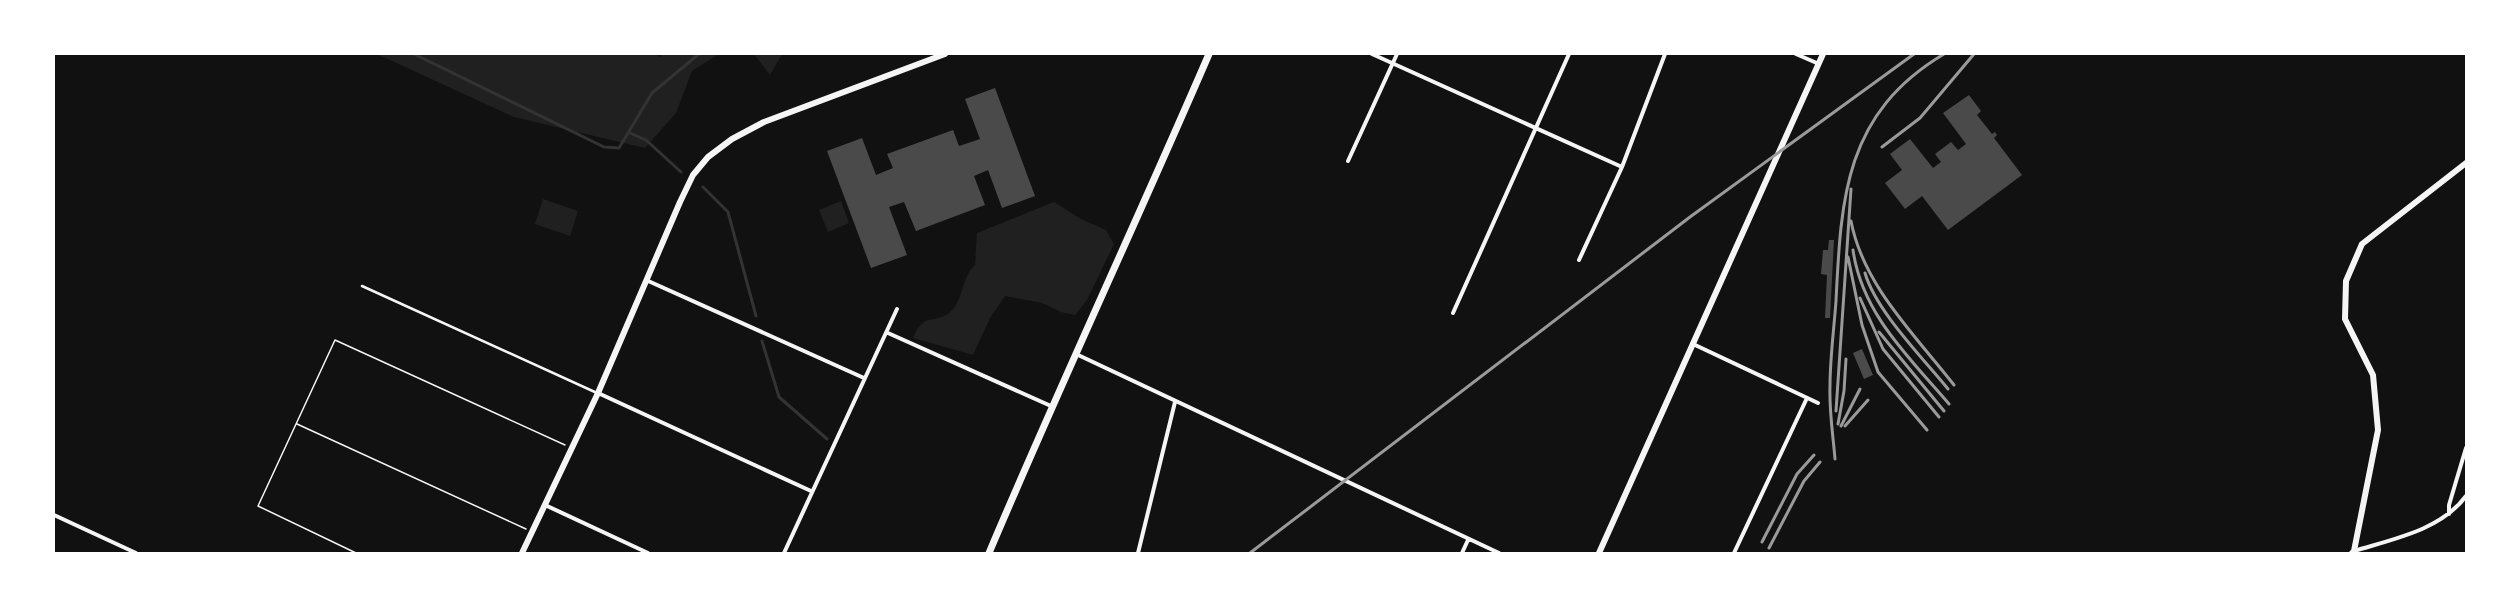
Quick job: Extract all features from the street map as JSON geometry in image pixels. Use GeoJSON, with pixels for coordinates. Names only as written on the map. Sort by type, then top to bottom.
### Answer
{"type":"FeatureCollection","features":[{"type":"Feature","properties":{"kind":"main road"},"geometry":{"type":"LineString","coordinates":[[989,553],[1051,406],[1076,354],[1209,54]]}},
{"type":"Feature","properties":{"kind":"street"},"geometry":{"type":"LineString","coordinates":[[522,553],[598,393],[693,175],[708,158],[732,139],[764,122],[945,54]]}},
{"type":"Feature","properties":{"kind":"street"},"geometry":{"type":"LineString","coordinates":[[1372,54],[1622,167]]}},
{"type":"Feature","properties":{"kind":"street"},"geometry":{"type":"LineString","coordinates":[[1348,161],[1397,54]]}},
{"type":"Feature","properties":{"kind":"street"},"geometry":{"type":"LineString","coordinates":[[1453,313],[1568,54]]}},
{"type":"Feature","properties":{"kind":"street"},"geometry":{"type":"LineString","coordinates":[[1579,260],[1622,167],[1665,54]]}},
{"type":"Feature","properties":{"kind":"street"},"geometry":{"type":"LineString","coordinates":[[1796,54],[1819,64]]}},
{"type":"Feature","properties":{"kind":"street"},"geometry":{"type":"LineString","coordinates":[[1599,553],[1823,54]]}},
{"type":"Feature","properties":{"kind":"street"},"geometry":{"type":"LineString","coordinates":[[2353,552],[2378,430],[2373,375],[2345,319],[2346,282],[2362,244],[2466,164]]}},
{"type":"Feature","properties":{"kind":"street"},"geometry":{"type":"LineString","coordinates":[[646,280],[864,378]]}},
{"type":"Feature","properties":{"kind":"street"},"geometry":{"type":"LineString","coordinates":[[784,553],[864,378],[888,333],[897,309]]}},
{"type":"Feature","properties":{"kind":"street"},"geometry":{"type":"LineString","coordinates":[[888,333],[1051,406]]}},
{"type":"Feature","properties":{"kind":"street"},"geometry":{"type":"LineString","coordinates":[[1693,344],[1818,403]]}},
{"type":"Feature","properties":{"kind":"street"},"geometry":{"type":"LineString","coordinates":[[1076,354],[1468,540],[1499,553]]}},
{"type":"Feature","properties":{"kind":"street"},"geometry":{"type":"LineString","coordinates":[[598,393],[812,491]]}},
{"type":"Feature","properties":{"kind":"street"},"geometry":{"type":"LineString","coordinates":[[1734,553],[1807,398]]}},
{"type":"Feature","properties":{"kind":"street"},"geometry":{"type":"LineString","coordinates":[[1138,553],[1175,402]]}},
{"type":"Feature","properties":{"kind":"street"},"geometry":{"type":"LineString","coordinates":[[2449,514],[2449,505],[2466,448]]}},
{"type":"Feature","properties":{"kind":"street"},"geometry":{"type":"LineString","coordinates":[[2353,552],[2416,531],[2449,514],[2466,496]]}},
{"type":"Feature","properties":{"kind":"street"},"geometry":{"type":"LineString","coordinates":[[545,505],[648,553]]}},
{"type":"Feature","properties":{"kind":"street"},"geometry":{"type":"LineString","coordinates":[[54,515],[136,553]]}},
{"type":"Feature","properties":{"kind":"street"},"geometry":{"type":"LineString","coordinates":[[1462,553],[1468,540]]}},
{"type":"Feature","properties":{"kind":"lane"},"geometry":{"type":"LineString","coordinates":[[362,286],[598,393]]}},
{"type":"Feature","properties":{"kind":"path"},"geometry":{"type":"LineString","coordinates":[[356,553],[258,506],[335,340],[572,448]]}},
{"type":"Feature","properties":{"kind":"path"},"geometry":{"type":"LineString","coordinates":[[297,424],[531,532]]}},
{"type":"Feature","properties":{"kind":"shaded area"},"geometry":{"type":"Polygon","coordinates":[[[377,54],[654,54],[661,57],[662,54],[719,54],[692,71],[676,113],[645,148],[514,117],[377,54]]]}},
{"type":"Feature","properties":{"kind":"shaded area"},"geometry":{"type":"Polygon","coordinates":[[[754,54],[782,54],[770,75],[754,54]]]}},
{"type":"Feature","properties":{"kind":"shaded area"},"geometry":{"type":"Polygon","coordinates":[[[543,199],[578,211],[570,236],[535,224],[543,199]]]}},
{"type":"Feature","properties":{"kind":"shaded area"},"geometry":{"type":"Polygon","coordinates":[[[841,201],[849,223],[828,232],[819,210],[841,201]]]}},
{"type":"Feature","properties":{"kind":"shaded area"},"geometry":{"type":"Polygon","coordinates":[[[1054,202],[1081,219],[1106,230],[1114,244],[1087,300],[1075,315],[1061,312],[1042,303],[1005,296],[990,318],[973,355],[913,338],[917,330],[925,322],[944,316],[954,308],[967,276],[975,265],[977,233],[1054,202]]]}},
{"type":"Feature","properties":{"kind":"building"},"geometry":{"type":"Polygon","coordinates":[[[995,88],[1035,196],[1002,208],[988,170],[974,176],[985,205],[916,231],[904,202],[889,207],[907,255],[871,268],[827,151],[862,138],[876,175],[893,168],[887,154],[953,130],[959,146],[980,139],[965,99],[995,88]]]}},
{"type":"Feature","properties":{"kind":"building"},"geometry":{"type":"Polygon","coordinates":[[[1969,95],[1981,111],[1977,115],[1992,134],[1995,132],[1997,135],[1994,138],[2022,175],[1948,230],[1922,196],[1905,209],[1885,183],[1902,170],[1890,154],[1910,139],[1933,168],[1941,162],[1935,154],[1951,142],[1958,150],[1966,144],[1943,113],[1969,95]]]}},
{"type":"Feature","properties":{"kind":"building"},"geometry":{"type":"Polygon","coordinates":[[[1829,240],[1834,240],[1830,318],[1825,318],[1827,275],[1821,274],[1823,250],[1828,250],[1829,240]]]}},
{"type":"Feature","properties":{"kind":"building"},"geometry":{"type":"Polygon","coordinates":[[[1862,349],[1873,375],[1864,379],[1853,353],[1862,349]]]}},
{"type":"Feature","properties":{"kind":"waterway"},"geometry":{"type":"LineString","coordinates":[[414,54],[604,147],[619,148],[652,93],[699,54]]}},
{"type":"Feature","properties":{"kind":"waterway"},"geometry":{"type":"LineString","coordinates":[[630,133],[646,140],[681,172]]}},
{"type":"Feature","properties":{"kind":"waterway"},"geometry":{"type":"LineString","coordinates":[[703,187],[728,212],[756,316]]}},
{"type":"Feature","properties":{"kind":"waterway"},"geometry":{"type":"LineString","coordinates":[[762,341],[779,397],[827,439]]}},
{"type":"Feature","properties":{"kind":"railway"},"geometry":{"type":"LineString","coordinates":[[1250,553],[1690,217],[1914,54]]}},
{"type":"Feature","properties":{"kind":"railway"},"geometry":{"type":"LineString","coordinates":[[1835,459],[1830,404],[1831,365],[1841,227],[1846,193],[1855,161],[1868,131],[1886,103],[1911,77],[1944,54]]}},
{"type":"Feature","properties":{"kind":"railway"},"geometry":{"type":"LineString","coordinates":[[1882,147],[1920,118],[1974,54]]}},
{"type":"Feature","properties":{"kind":"railway"},"geometry":{"type":"LineString","coordinates":[[1836,411],[1851,189]]}},
{"type":"Feature","properties":{"kind":"railway"},"geometry":{"type":"LineString","coordinates":[[1851,221],[1857,244],[1867,267],[1879,288],[1907,328],[1954,385]]}},
{"type":"Feature","properties":{"kind":"railway"},"geometry":{"type":"LineString","coordinates":[[1853,250],[1858,273],[1866,294],[1877,314],[1903,351],[1949,404]]}},
{"type":"Feature","properties":{"kind":"railway"},"geometry":{"type":"LineString","coordinates":[[1848,257],[1862,325],[1878,372],[1927,430]]}},
{"type":"Feature","properties":{"kind":"railway"},"geometry":{"type":"LineString","coordinates":[[1865,273],[1879,303],[1901,334],[1948,389]]}},
{"type":"Feature","properties":{"kind":"railway"},"geometry":{"type":"LineString","coordinates":[[1860,298],[1883,349],[1939,417]]}},
{"type":"Feature","properties":{"kind":"railway"},"geometry":{"type":"LineString","coordinates":[[1879,332],[1944,411]]}},
{"type":"Feature","properties":{"kind":"railway"},"geometry":{"type":"LineString","coordinates":[[1838,424],[1844,391],[1846,359]]}},
{"type":"Feature","properties":{"kind":"railway"},"geometry":{"type":"LineString","coordinates":[[1841,426],[1860,389]]}},
{"type":"Feature","properties":{"kind":"railway"},"geometry":{"type":"LineString","coordinates":[[1845,426],[1868,400]]}},
{"type":"Feature","properties":{"kind":"railway"},"geometry":{"type":"LineString","coordinates":[[1762,542],[1797,474],[1814,455]]}},
{"type":"Feature","properties":{"kind":"railway"},"geometry":{"type":"LineString","coordinates":[[1769,548],[1804,481],[1820,462]]}}]}
